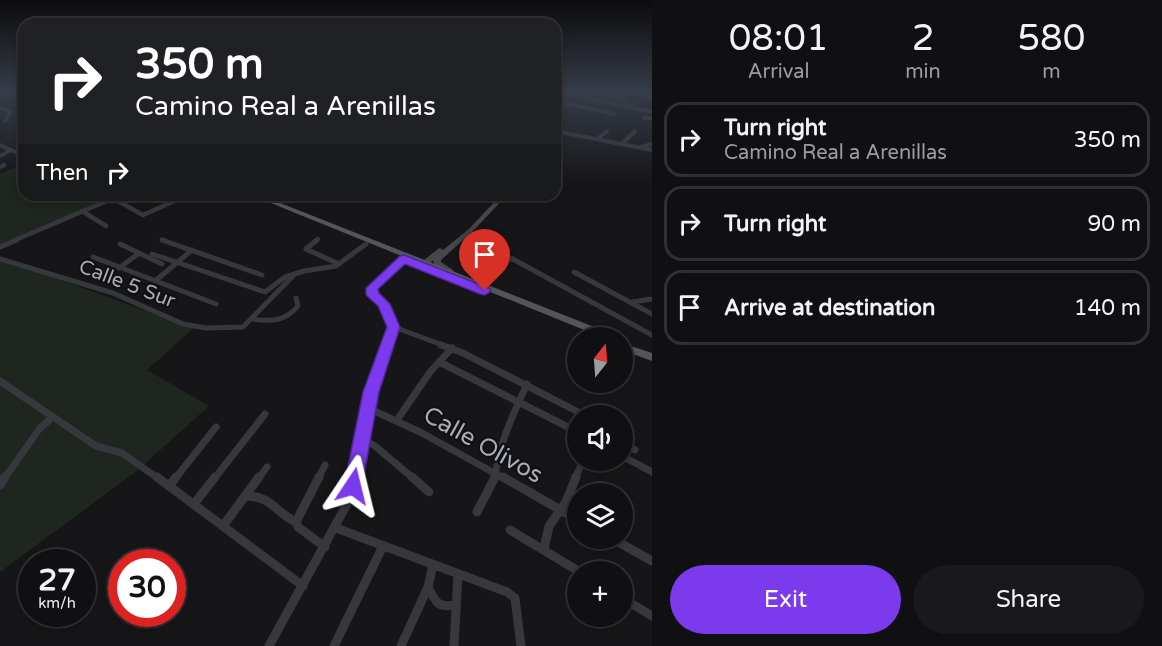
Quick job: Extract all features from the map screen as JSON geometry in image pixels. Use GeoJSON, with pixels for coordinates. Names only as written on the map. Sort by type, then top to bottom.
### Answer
{"type":"FeatureCollection","features":[{"type":"Feature","properties":{"kind":"main road"},"geometry":{"type":"LineString","coordinates":[[260,201],[366,244],[428,262],[477,286],[585,327]]}},
{"type":"Feature","properties":{"kind":"main road"},"geometry":{"type":"LineString","coordinates":[[269,201],[406,257]]}},
{"type":"Feature","properties":{"kind":"main road"},"geometry":{"type":"LineString","coordinates":[[428,262],[485,216],[499,201]]}},
{"type":"Feature","properties":{"kind":"main road"},"geometry":{"type":"LineString","coordinates":[[428,262],[477,286],[574,327]]}},
{"type":"Feature","properties":{"kind":"main road"},"geometry":{"type":"LineString","coordinates":[[633,345],[652,351]]}},
{"type":"Feature","properties":{"kind":"main road"},"geometry":{"type":"LineString","coordinates":[[633,350],[652,357]]}},
{"type":"Feature","properties":{"kind":"street"},"geometry":{"type":"LineString","coordinates":[[597,139],[607,131]]}},
{"type":"Feature","properties":{"kind":"street"},"geometry":{"type":"LineString","coordinates":[[622,144],[635,131]]}},
{"type":"Feature","properties":{"kind":"street"},"geometry":{"type":"LineString","coordinates":[[561,132],[652,150]]}},
{"type":"Feature","properties":{"kind":"street"},"geometry":{"type":"LineString","coordinates":[[640,147],[652,144]]}},
{"type":"Feature","properties":{"kind":"street"},"geometry":{"type":"LineString","coordinates":[[0,145],[18,153]]}},
{"type":"Feature","properties":{"kind":"street"},"geometry":{"type":"LineString","coordinates":[[0,156],[11,150]]}},
{"type":"Feature","properties":{"kind":"street"},"geometry":{"type":"LineString","coordinates":[[0,247],[82,211],[111,201]]}},
{"type":"Feature","properties":{"kind":"street"},"geometry":{"type":"LineString","coordinates":[[118,201],[143,215],[174,201]]}},
{"type":"Feature","properties":{"kind":"street"},"geometry":{"type":"LineString","coordinates":[[82,211],[106,226]]}},
{"type":"Feature","properties":{"kind":"street"},"geometry":{"type":"LineString","coordinates":[[318,239],[306,249],[339,264]]}},
{"type":"Feature","properties":{"kind":"street"},"geometry":{"type":"LineString","coordinates":[[162,240],[262,275]]}},
{"type":"Feature","properties":{"kind":"street"},"geometry":{"type":"LineString","coordinates":[[120,244],[162,264]]}},
{"type":"Feature","properties":{"kind":"street"},"geometry":{"type":"LineString","coordinates":[[152,254],[261,292],[267,292],[282,279],[303,271],[339,264],[366,244]]}},
{"type":"Feature","properties":{"kind":"street"},"geometry":{"type":"LineString","coordinates":[[155,281],[192,250]]}},
{"type":"Feature","properties":{"kind":"street"},"geometry":{"type":"LineString","coordinates":[[120,268],[138,254]]}},
{"type":"Feature","properties":{"kind":"street"},"geometry":{"type":"LineString","coordinates":[[269,646],[336,528],[353,486],[368,408],[394,327],[384,304],[373,295],[372,290],[406,257]]}},
{"type":"Feature","properties":{"kind":"street"},"geometry":{"type":"LineString","coordinates":[[95,258],[216,304]]}},
{"type":"Feature","properties":{"kind":"street"},"geometry":{"type":"LineString","coordinates":[[477,286],[511,258],[652,335]]}},
{"type":"Feature","properties":{"kind":"street","name":"Calle 5 Sur"},"geometry":{"type":"LineString","coordinates":[[0,259],[113,293],[183,324],[206,328],[243,327],[253,319]]}},
{"type":"Feature","properties":{"kind":"street"},"geometry":{"type":"LineString","coordinates":[[573,272],[652,314]]}},
{"type":"Feature","properties":{"kind":"street"},"geometry":{"type":"LineString","coordinates":[[253,319],[293,276]]}},
{"type":"Feature","properties":{"kind":"street"},"geometry":{"type":"LineString","coordinates":[[253,319],[269,322],[292,313],[298,306],[296,298]]}},
{"type":"Feature","properties":{"kind":"street"},"geometry":{"type":"LineString","coordinates":[[631,303],[652,299]]}},
{"type":"Feature","properties":{"kind":"street"},"geometry":{"type":"LineString","coordinates":[[394,327],[452,348],[567,406]]}},
{"type":"Feature","properties":{"kind":"street"},"geometry":{"type":"LineString","coordinates":[[397,420],[439,362],[452,348]]}},
{"type":"Feature","properties":{"kind":"street"},"geometry":{"type":"LineString","coordinates":[[439,362],[567,426]]}},
{"type":"Feature","properties":{"kind":"street"},"geometry":{"type":"LineString","coordinates":[[0,381],[96,446],[122,453],[145,468],[303,586]]}},
{"type":"Feature","properties":{"kind":"street"},"geometry":{"type":"LineString","coordinates":[[477,512],[495,479],[500,451],[517,400],[526,384]]}},
{"type":"Feature","properties":{"kind":"street","name":"Calle Olivos"},"geometry":{"type":"LineString","coordinates":[[368,408],[397,420],[567,514]]}},
{"type":"Feature","properties":{"kind":"street"},"geometry":{"type":"LineString","coordinates":[[194,504],[265,414]]}},
{"type":"Feature","properties":{"kind":"street"},"geometry":{"type":"LineString","coordinates":[[0,485],[40,428],[54,417]]}},
{"type":"Feature","properties":{"kind":"street"},"geometry":{"type":"LineString","coordinates":[[169,486],[216,427]]}},
{"type":"Feature","properties":{"kind":"street"},"geometry":{"type":"LineString","coordinates":[[362,439],[375,446],[429,492]]}},
{"type":"Feature","properties":{"kind":"street"},"geometry":{"type":"LineString","coordinates":[[633,462],[652,472]]}},
{"type":"Feature","properties":{"kind":"street"},"geometry":{"type":"LineString","coordinates":[[296,522],[326,465]]}},
{"type":"Feature","properties":{"kind":"street"},"geometry":{"type":"LineString","coordinates":[[223,526],[267,467]]}},
{"type":"Feature","properties":{"kind":"street"},"geometry":{"type":"LineString","coordinates":[[544,549],[549,526],[567,502],[579,471]]}},
{"type":"Feature","properties":{"kind":"street"},"geometry":{"type":"LineString","coordinates":[[245,496],[262,496],[268,499],[285,517],[296,522],[298,527],[325,547]]}},
{"type":"Feature","properties":{"kind":"street"},"geometry":{"type":"LineString","coordinates":[[336,528],[433,565],[494,585],[515,598],[520,646]]}},
{"type":"Feature","properties":{"kind":"street"},"geometry":{"type":"LineString","coordinates":[[510,530],[567,564]]}},
{"type":"Feature","properties":{"kind":"street"},"geometry":{"type":"LineString","coordinates":[[334,646],[383,546]]}},
{"type":"Feature","properties":{"kind":"street"},"geometry":{"type":"LineString","coordinates":[[631,549],[652,561]]}},
{"type":"Feature","properties":{"kind":"street"},"geometry":{"type":"LineString","coordinates":[[400,646],[428,587],[433,565]]}},
{"type":"Feature","properties":{"kind":"street"},"geometry":{"type":"LineString","coordinates":[[454,646],[458,574]]}},
{"type":"Feature","properties":{"kind":"street"},"geometry":{"type":"LineString","coordinates":[[428,587],[436,604],[442,607],[456,605]]}},
{"type":"Feature","properties":{"kind":"street"},"geometry":{"type":"LineString","coordinates":[[633,605],[652,616]]}},
{"type":"Feature","properties":{"kind":"shaded area"},"geometry":{"type":"Polygon","coordinates":[[[18,166],[18,201],[108,201],[0,248],[0,174],[18,166]]]}},
{"type":"Feature","properties":{"kind":"shaded area"},"geometry":{"type":"Polygon","coordinates":[[[0,258],[194,328],[147,370],[209,406],[138,470],[31,549],[18,549],[18,559],[0,572],[0,258]]]}},
{"type":"Feature","properties":{"kind":"route"},"geometry":{"type":"LineString","coordinates":[[353,486],[371,392],[394,327],[384,304],[373,295],[373,286],[404,259],[485,291]]}}]}
